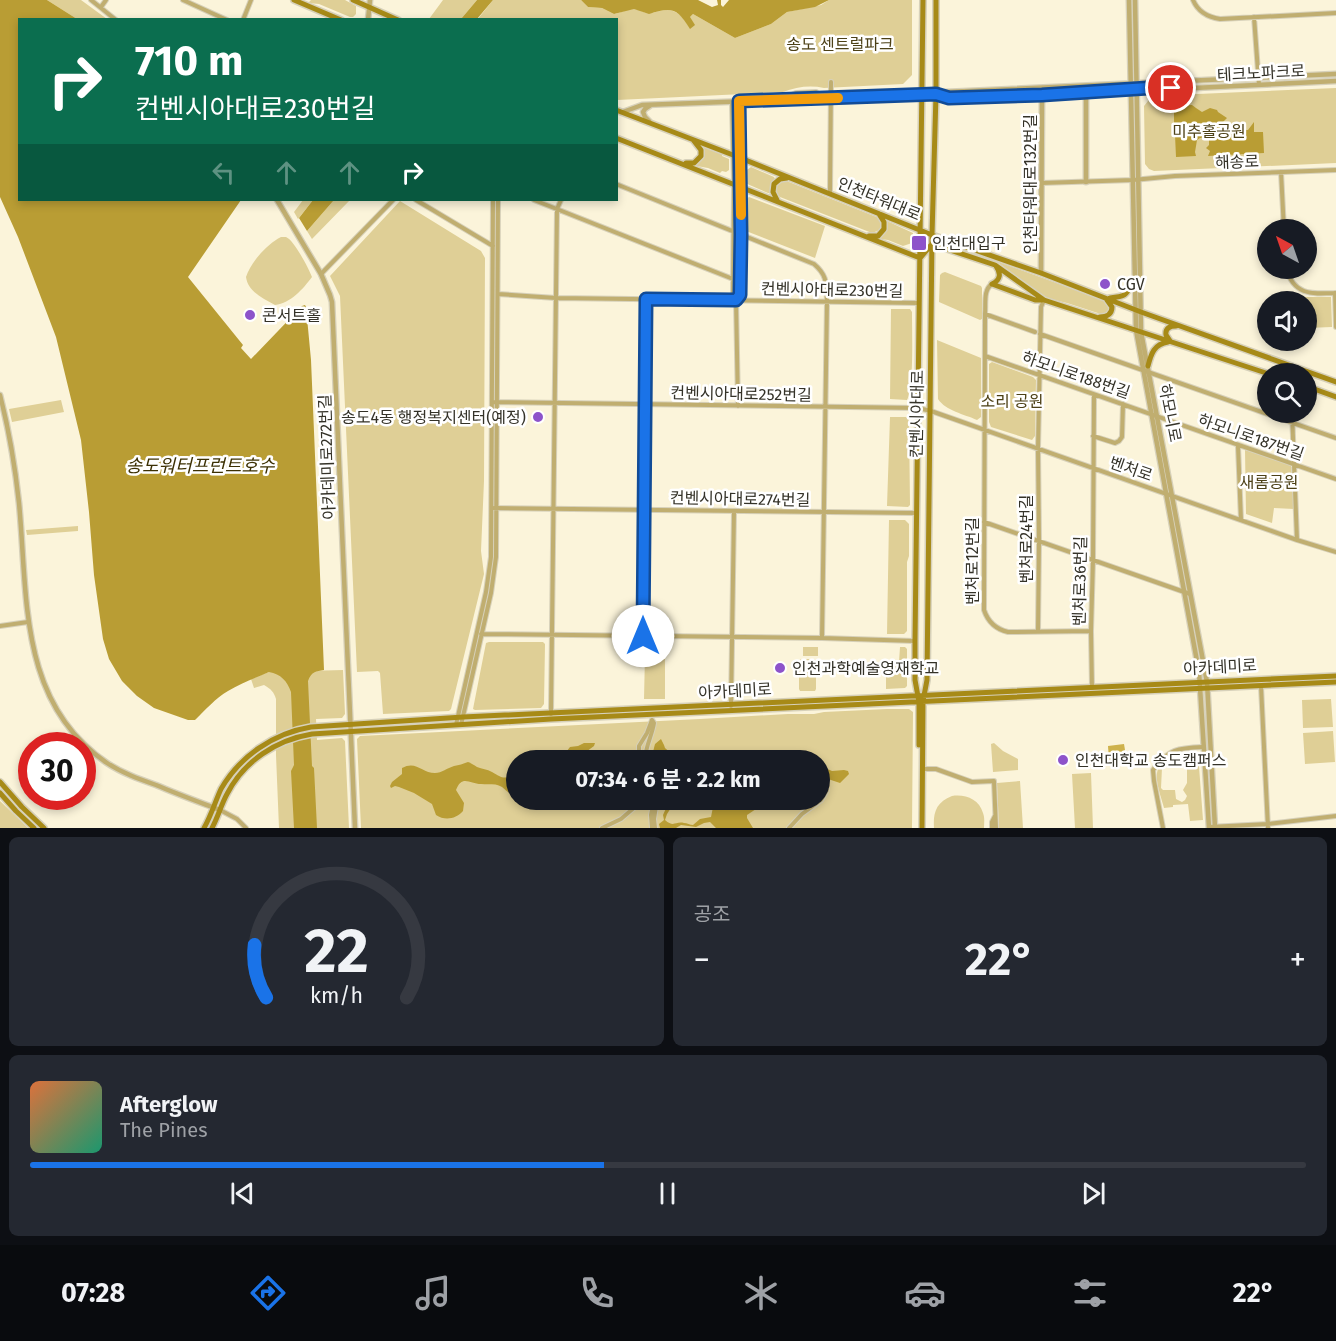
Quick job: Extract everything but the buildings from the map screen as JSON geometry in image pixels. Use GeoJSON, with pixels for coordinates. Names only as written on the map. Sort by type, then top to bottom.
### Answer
{"type":"FeatureCollection","features":[{"type":"Feature","properties":{"kind":"main road"},"geometry":{"type":"LineString","coordinates":[[297,1],[309,0]]}},
{"type":"Feature","properties":{"kind":"main road"},"geometry":{"type":"LineString","coordinates":[[353,0],[393,18]]}},
{"type":"Feature","properties":{"kind":"main road","name":"컨벤시아대로"},"geometry":{"type":"LineString","coordinates":[[920,828],[921,698],[915,673],[915,641],[923,0]]}},
{"type":"Feature","properties":{"kind":"main road","name":"컨벤시아대로"},"geometry":{"type":"LineString","coordinates":[[920,828],[921,698],[927,673],[936,0]]}},
{"type":"Feature","properties":{"kind":"main road"},"geometry":{"type":"LineString","coordinates":[[297,1],[336,18]]}},
{"type":"Feature","properties":{"kind":"main road","name":"인천타워대로"},"geometry":{"type":"LineString","coordinates":[[618,111],[932,235],[1336,382]]}},
{"type":"Feature","properties":{"kind":"main road"},"geometry":{"type":"LineString","coordinates":[[618,139],[921,258],[932,244],[995,265],[1044,300],[1257,370]]}},
{"type":"Feature","properties":{"kind":"main road"},"geometry":{"type":"LineString","coordinates":[[681,163],[694,163],[701,156],[700,148],[692,140]]}},
{"type":"Feature","properties":{"kind":"main road"},"geometry":{"type":"LineString","coordinates":[[781,202],[773,193],[774,184],[780,178],[792,178]]}},
{"type":"Feature","properties":{"kind":"main road"},"geometry":{"type":"LineString","coordinates":[[864,236],[876,236],[883,231],[884,222],[876,212]]}},
{"type":"Feature","properties":{"kind":"main road"},"geometry":{"type":"LineString","coordinates":[[995,265],[1000,273],[997,283],[1035,300],[1044,300]]}},
{"type":"Feature","properties":{"kind":"main road"},"geometry":{"type":"LineString","coordinates":[[1105,298],[1125,295],[1134,279]]}},
{"type":"Feature","properties":{"kind":"main road"},"geometry":{"type":"LineString","coordinates":[[1093,316],[1107,316],[1112,312],[1111,304],[1105,298]]}},
{"type":"Feature","properties":{"kind":"main road"},"geometry":{"type":"LineString","coordinates":[[1172,342],[1166,335],[1167,329],[1171,326],[1178,326]]}},
{"type":"Feature","properties":{"kind":"main road"},"geometry":{"type":"LineString","coordinates":[[1147,370],[1154,349],[1164,343],[1172,342]]}},
{"type":"Feature","properties":{"kind":"main road"},"geometry":{"type":"LineString","coordinates":[[918,374],[920,381],[925,385],[931,374]]}},
{"type":"Feature","properties":{"kind":"main road"},"geometry":{"type":"LineString","coordinates":[[1317,390],[1336,397]]}},
{"type":"Feature","properties":{"kind":"main road"},"geometry":{"type":"LineString","coordinates":[[915,673],[921,678],[927,673]]}},
{"type":"Feature","properties":{"kind":"main road","name":"아카데미로"},"geometry":{"type":"LineString","coordinates":[[351,727],[460,717],[551,716],[909,701],[921,698],[1204,685],[1336,676]]}},
{"type":"Feature","properties":{"kind":"main road","name":"아카데미로"},"geometry":{"type":"LineString","coordinates":[[1204,685],[1261,686],[1336,682]]}},
{"type":"Feature","properties":{"kind":"main road","name":"아카데미로"},"geometry":{"type":"LineString","coordinates":[[351,727],[458,725],[551,716]]}},
{"type":"Feature","properties":{"kind":"main road"},"geometry":{"type":"LineString","coordinates":[[204,828],[225,783],[243,761],[265,744],[299,729],[317,726],[351,727]]}},
{"type":"Feature","properties":{"kind":"main road"},"geometry":{"type":"LineString","coordinates":[[212,828],[230,788],[246,767],[260,755],[283,742],[300,736],[351,727]]}},
{"type":"Feature","properties":{"kind":"main road"},"geometry":{"type":"LineString","coordinates":[[0,782],[44,828]]}},
{"type":"Feature","properties":{"kind":"main road"},"geometry":{"type":"LineString","coordinates":[[0,793],[34,828]]}},
{"type":"Feature","properties":{"kind":"street"},"geometry":{"type":"LineString","coordinates":[[101,7],[106,0]]}},
{"type":"Feature","properties":{"kind":"street"},"geometry":{"type":"LineString","coordinates":[[183,0],[223,18]]}},
{"type":"Feature","properties":{"kind":"street"},"geometry":{"type":"LineString","coordinates":[[244,18],[251,0]]}},
{"type":"Feature","properties":{"kind":"street"},"geometry":{"type":"LineString","coordinates":[[368,18],[370,0]]}},
{"type":"Feature","properties":{"kind":"street","name":"하모니로"},"geometry":{"type":"LineString","coordinates":[[1130,0],[1139,178],[1139,331],[1158,417],[1204,685],[1215,827]]}},
{"type":"Feature","properties":{"kind":"street","name":"하모니로"},"geometry":{"type":"LineString","coordinates":[[1135,0],[1133,180],[1134,279],[1138,311]]}},
{"type":"Feature","properties":{"kind":"street"},"geometry":{"type":"LineString","coordinates":[[1193,0],[1200,11],[1210,17],[1220,19],[1336,13]]}},
{"type":"Feature","properties":{"kind":"street"},"geometry":{"type":"LineString","coordinates":[[94,1],[114,18]]}},
{"type":"Feature","properties":{"kind":"street"},"geometry":{"type":"LineString","coordinates":[[1254,16],[1259,85]]}},
{"type":"Feature","properties":{"kind":"street","name":"테크노파크로"},"geometry":{"type":"LineString","coordinates":[[936,94],[949,98],[1042,95],[1134,86],[1336,74]]}},
{"type":"Feature","properties":{"kind":"street","name":"테크노파크로"},"geometry":{"type":"LineString","coordinates":[[623,112],[638,106],[653,105],[923,95],[946,92],[1041,88],[1259,85],[1336,81]]}},
{"type":"Feature","properties":{"kind":"street"},"geometry":{"type":"LineString","coordinates":[[830,194],[831,82]]}},
{"type":"Feature","properties":{"kind":"street"},"geometry":{"type":"LineString","coordinates":[[782,100],[796,93],[816,92]]}},
{"type":"Feature","properties":{"kind":"street"},"geometry":{"type":"LineString","coordinates":[[1086,92],[1086,182]]}},
{"type":"Feature","properties":{"kind":"street","name":"인천타워대로132번길"},"geometry":{"type":"LineString","coordinates":[[1041,273],[1042,95]]}},
{"type":"Feature","properties":{"kind":"street"},"geometry":{"type":"LineString","coordinates":[[736,300],[740,292],[741,235],[739,101]]}},
{"type":"Feature","properties":{"kind":"street"},"geometry":{"type":"LineString","coordinates":[[732,102],[733,293],[736,300],[738,406]]}},
{"type":"Feature","properties":{"kind":"street"},"geometry":{"type":"LineString","coordinates":[[653,105],[648,106],[643,112],[646,118],[654,124]]}},
{"type":"Feature","properties":{"kind":"street","name":"해송로"},"geometry":{"type":"LineString","coordinates":[[1041,183],[1336,170]]}},
{"type":"Feature","properties":{"kind":"street"},"geometry":{"type":"LineString","coordinates":[[1281,172],[1283,219]]}},
{"type":"Feature","properties":{"kind":"street"},"geometry":{"type":"LineString","coordinates":[[618,185],[814,264],[825,277],[822,638]]}},
{"type":"Feature","properties":{"kind":"street","name":"아카데미로272번길"},"geometry":{"type":"LineString","coordinates":[[279,201],[321,274],[332,302],[355,828]]}},
{"type":"Feature","properties":{"kind":"street"},"geometry":{"type":"LineString","coordinates":[[321,274],[392,201]]}},
{"type":"Feature","properties":{"kind":"street"},"geometry":{"type":"LineString","coordinates":[[418,201],[494,247]]}},
{"type":"Feature","properties":{"kind":"street"},"geometry":{"type":"LineString","coordinates":[[458,725],[479,633],[491,593],[496,557],[493,508],[496,294],[493,201]]}},
{"type":"Feature","properties":{"kind":"street"},"geometry":{"type":"LineString","coordinates":[[494,247],[498,201]]}},
{"type":"Feature","properties":{"kind":"street"},"geometry":{"type":"LineString","coordinates":[[537,201],[733,279]]}},
{"type":"Feature","properties":{"kind":"street"},"geometry":{"type":"LineString","coordinates":[[551,716],[557,209],[561,201]]}},
{"type":"Feature","properties":{"kind":"street"},"geometry":{"type":"LineString","coordinates":[[1291,279],[1303,291],[1315,294],[1336,293],[1336,324]]}},
{"type":"Feature","properties":{"kind":"street","name":"벤처로12번길"},"geometry":{"type":"LineString","coordinates":[[997,283],[988,286],[986,290],[985,314],[983,604],[986,616],[992,624],[1012,632],[1091,631]]}},
{"type":"Feature","properties":{"kind":"street","name":"컨벤시아대로230번길"},"geometry":{"type":"LineString","coordinates":[[496,294],[556,298],[920,303]]}},
{"type":"Feature","properties":{"kind":"street"},"geometry":{"type":"LineString","coordinates":[[643,636],[646,299]]}},
{"type":"Feature","properties":{"kind":"street","name":"벤처로24번길"},"geometry":{"type":"LineString","coordinates":[[1038,631],[1040,334],[1041,307],[1044,300]]}},
{"type":"Feature","properties":{"kind":"street"},"geometry":{"type":"LineString","coordinates":[[985,314],[1035,332]]}},
{"type":"Feature","properties":{"kind":"street"},"geometry":{"type":"LineString","coordinates":[[1040,334],[1257,409]]}},
{"type":"Feature","properties":{"kind":"street","name":"하모니로188번길"},"geometry":{"type":"LineString","coordinates":[[985,356],[1158,417]]}},
{"type":"Feature","properties":{"kind":"street","name":"하모니로"},"geometry":{"type":"LineString","coordinates":[[1147,370],[1165,494],[1204,685],[1204,747],[1209,828]]}},
{"type":"Feature","properties":{"kind":"street"},"geometry":{"type":"LineString","coordinates":[[0,395],[19,502],[28,622],[46,691],[66,724],[81,742],[108,764],[132,776],[220,810],[237,819],[246,828]]}},
{"type":"Feature","properties":{"kind":"street","name":"벤처로36번길"},"geometry":{"type":"LineString","coordinates":[[1092,690],[1094,395]]}},
{"type":"Feature","properties":{"kind":"street","name":"컨벤시아대로252번길"},"geometry":{"type":"LineString","coordinates":[[495,402],[918,408]]}},
{"type":"Feature","properties":{"kind":"street"},"geometry":{"type":"LineString","coordinates":[[1093,436],[1115,443],[1119,441],[1122,437],[1123,404]]}},
{"type":"Feature","properties":{"kind":"street","name":"벤처로"},"geometry":{"type":"LineString","coordinates":[[918,408],[1336,552]]}},
{"type":"Feature","properties":{"kind":"street","name":"하모니로187번길"},"geometry":{"type":"LineString","coordinates":[[1158,417],[1336,479]]}},
{"type":"Feature","properties":{"kind":"street"},"geometry":{"type":"LineString","coordinates":[[1292,423],[1297,540]]}},
{"type":"Feature","properties":{"kind":"street"},"geometry":{"type":"LineString","coordinates":[[1295,423],[1336,438]]}},
{"type":"Feature","properties":{"kind":"street"},"geometry":{"type":"LineString","coordinates":[[1238,446],[1241,520]]}},
{"type":"Feature","properties":{"kind":"street","name":"컨벤시아대로274번길"},"geometry":{"type":"LineString","coordinates":[[493,508],[917,513]]}},
{"type":"Feature","properties":{"kind":"street"},"geometry":{"type":"LineString","coordinates":[[731,707],[734,511]]}},
{"type":"Feature","properties":{"kind":"street"},"geometry":{"type":"LineString","coordinates":[[984,522],[1190,594]]}},
{"type":"Feature","properties":{"kind":"street"},"geometry":{"type":"LineString","coordinates":[[0,626],[28,622]]}},
{"type":"Feature","properties":{"kind":"street"},"geometry":{"type":"LineString","coordinates":[[479,633],[915,641]]}},
{"type":"Feature","properties":{"kind":"street"},"geometry":{"type":"LineString","coordinates":[[1261,686],[1268,826]]}},
{"type":"Feature","properties":{"kind":"street"},"geometry":{"type":"LineString","coordinates":[[640,750],[640,742],[647,733],[652,720],[653,728],[646,750]]}},
{"type":"Feature","properties":{"kind":"street"},"geometry":{"type":"LineString","coordinates":[[640,742],[646,745]]}},
{"type":"Feature","properties":{"kind":"street"},"geometry":{"type":"LineString","coordinates":[[1163,828],[1154,770],[1176,749],[1204,747]]}},
{"type":"Feature","properties":{"kind":"street"},"geometry":{"type":"LineString","coordinates":[[922,769],[936,769],[972,782],[994,781],[994,828]]}},
{"type":"Feature","properties":{"kind":"street"},"geometry":{"type":"LineString","coordinates":[[603,828],[632,810]]}},
{"type":"Feature","properties":{"kind":"street"},"geometry":{"type":"LineString","coordinates":[[654,810],[654,828]]}},
{"type":"Feature","properties":{"kind":"street"},"geometry":{"type":"LineString","coordinates":[[789,828],[807,810]]}},
{"type":"Feature","properties":{"kind":"street"},"geometry":{"type":"LineString","coordinates":[[1209,828],[1268,826],[1336,816]]}},
{"type":"Feature","properties":{"kind":"green space"},"geometry":{"type":"Polygon","coordinates":[[[47,0],[81,0],[106,18],[75,18],[47,0]]]}},
{"type":"Feature","properties":{"kind":"green space"},"geometry":{"type":"Polygon","coordinates":[[[311,0],[345,0],[356,6],[356,14],[350,17],[319,4],[308,3],[311,0]]]}},
{"type":"Feature","properties":{"kind":"green space"},"geometry":{"type":"Polygon","coordinates":[[[443,0],[477,0],[462,18],[430,18],[443,0]]]}},
{"type":"Feature","properties":{"kind":"green space","name":"송도 센트럴파크"},"geometry":{"type":"Polygon","coordinates":[[[493,0],[581,0],[588,7],[602,8],[614,14],[633,9],[648,13],[674,11],[690,28],[690,17],[693,14],[735,38],[771,24],[787,12],[821,5],[829,0],[912,0],[912,75],[903,84],[808,87],[783,92],[618,100],[618,18],[479,18],[493,0]]]}},
{"type":"Feature","properties":{"kind":"green space","name":"미추홀공원"},"geometry":{"type":"Polygon","coordinates":[[[1336,88],[1336,163],[1154,171],[1145,164],[1144,106],[1152,96],[1336,88]]]}},
{"type":"Feature","properties":{"kind":"green space"},"geometry":{"type":"Polygon","coordinates":[[[699,144],[722,153],[722,156],[729,159],[729,170],[720,173],[691,165],[701,159],[699,144]]]}},
{"type":"Feature","properties":{"kind":"green space"},"geometry":{"type":"Polygon","coordinates":[[[751,167],[774,177],[771,193],[745,183],[744,172],[751,167]]]}},
{"type":"Feature","properties":{"kind":"green space"},"geometry":{"type":"Polygon","coordinates":[[[784,180],[879,218],[882,225],[880,230],[872,233],[780,197],[775,192],[776,184],[784,180]]]}},
{"type":"Feature","properties":{"kind":"green space"},"geometry":{"type":"Polygon","coordinates":[[[749,197],[825,226],[815,258],[746,231],[745,200],[749,197]]]}},
{"type":"Feature","properties":{"kind":"green space"},"geometry":{"type":"Polygon","coordinates":[[[302,201],[312,201],[298,219],[294,212],[302,201]]]}},
{"type":"Feature","properties":{"kind":"green space"},"geometry":{"type":"Polygon","coordinates":[[[333,201],[349,201],[312,239],[307,231],[333,201]]]}},
{"type":"Feature","properties":{"kind":"green space"},"geometry":{"type":"Polygon","coordinates":[[[400,201],[481,251],[485,258],[484,481],[481,551],[484,574],[451,709],[449,711],[383,714],[380,673],[378,671],[357,672],[340,296],[330,276],[400,201]]]}},
{"type":"Feature","properties":{"kind":"green space"},"geometry":{"type":"Polygon","coordinates":[[[887,221],[913,233],[912,243],[903,246],[880,239],[887,221]]]}},
{"type":"Feature","properties":{"kind":"green space"},"geometry":{"type":"Polygon","coordinates":[[[281,237],[286,237],[293,243],[312,277],[301,291],[281,304],[275,305],[253,291],[246,277],[260,254],[281,237]]]}},
{"type":"Feature","properties":{"kind":"green space"},"geometry":{"type":"Polygon","coordinates":[[[996,261],[1106,301],[1110,311],[1104,315],[1046,298],[996,261]]]}},
{"type":"Feature","properties":{"kind":"green space"},"geometry":{"type":"Polygon","coordinates":[[[945,272],[981,286],[982,319],[939,302],[940,275],[945,272]]]}},
{"type":"Feature","properties":{"kind":"green space"},"geometry":{"type":"Polygon","coordinates":[[[1317,297],[1331,297],[1332,327],[1317,328],[1317,297]]]}},
{"type":"Feature","properties":{"kind":"green space"},"geometry":{"type":"Polygon","coordinates":[[[891,309],[910,309],[912,312],[912,372],[907,400],[890,399],[891,309]]]}},
{"type":"Feature","properties":{"kind":"green space"},"geometry":{"type":"Polygon","coordinates":[[[937,340],[981,358],[981,417],[977,420],[950,409],[938,399],[937,340]]]}},
{"type":"Feature","properties":{"kind":"green space","name":"소리 공원"},"geometry":{"type":"Polygon","coordinates":[[[992,362],[1036,380],[1035,436],[1032,440],[991,427],[989,422],[989,364],[992,362]]]}},
{"type":"Feature","properties":{"kind":"green space"},"geometry":{"type":"Polygon","coordinates":[[[61,400],[64,412],[12,422],[9,409],[61,400]]]}},
{"type":"Feature","properties":{"kind":"green space"},"geometry":{"type":"Polygon","coordinates":[[[890,417],[906,417],[909,420],[910,505],[908,507],[887,506],[890,417]]]}},
{"type":"Feature","properties":{"kind":"green space","name":"새롬공원"},"geometry":{"type":"Polygon","coordinates":[[[1245,450],[1291,465],[1294,509],[1274,508],[1272,523],[1246,514],[1245,450]]]}},
{"type":"Feature","properties":{"kind":"green space"},"geometry":{"type":"Polygon","coordinates":[[[889,520],[905,520],[909,524],[907,631],[904,634],[887,634],[889,520]]]}},
{"type":"Feature","properties":{"kind":"green space"},"geometry":{"type":"Polygon","coordinates":[[[78,526],[78,531],[27,535],[26,530],[78,526]]]}},
{"type":"Feature","properties":{"kind":"green space"},"geometry":{"type":"Polygon","coordinates":[[[543,642],[545,644],[544,704],[541,708],[473,709],[486,643],[543,642]]]}},
{"type":"Feature","properties":{"kind":"green space"},"geometry":{"type":"Polygon","coordinates":[[[803,647],[818,647],[818,656],[803,656],[803,647]]]}},
{"type":"Feature","properties":{"kind":"green space"},"geometry":{"type":"Polygon","coordinates":[[[900,647],[907,649],[907,686],[886,689],[886,663],[899,662],[900,647]]]}},
{"type":"Feature","properties":{"kind":"green space"},"geometry":{"type":"Polygon","coordinates":[[[645,655],[665,655],[665,699],[644,699],[645,655]]]}},
{"type":"Feature","properties":{"kind":"green space"},"geometry":{"type":"Polygon","coordinates":[[[801,659],[816,661],[815,691],[800,691],[799,689],[799,661],[801,659]]]}},
{"type":"Feature","properties":{"kind":"green space"},"geometry":{"type":"Polygon","coordinates":[[[343,670],[345,714],[342,718],[316,719],[317,740],[342,738],[345,741],[349,828],[279,828],[276,699],[272,691],[264,685],[254,688],[251,679],[269,672],[343,670]]]}},
{"type":"Feature","properties":{"kind":"green space"},"geometry":{"type":"Polygon","coordinates":[[[1331,699],[1333,727],[1303,728],[1302,700],[1331,699]]]}},
{"type":"Feature","properties":{"kind":"green space"},"geometry":{"type":"Polygon","coordinates":[[[887,709],[909,709],[913,712],[912,828],[361,828],[357,739],[360,736],[887,709]]]}},
{"type":"Feature","properties":{"kind":"green space"},"geometry":{"type":"Polygon","coordinates":[[[1333,731],[1335,762],[1305,764],[1303,733],[1333,731]]]}},
{"type":"Feature","properties":{"kind":"green space"},"geometry":{"type":"Polygon","coordinates":[[[994,743],[1018,759],[1018,770],[993,772],[991,744],[994,743]]]}},
{"type":"Feature","properties":{"kind":"green space"},"geometry":{"type":"Polygon","coordinates":[[[1196,751],[1203,820],[1190,821],[1188,804],[1164,808],[1158,788],[1157,773],[1158,769],[1162,768],[1161,788],[1175,790],[1176,799],[1182,802],[1187,796],[1183,790],[1187,783],[1187,752],[1196,751]]]}},
{"type":"Feature","properties":{"kind":"green space"},"geometry":{"type":"Polygon","coordinates":[[[1091,773],[1093,828],[1075,828],[1072,774],[1091,773]]]}},
{"type":"Feature","properties":{"kind":"green space"},"geometry":{"type":"Polygon","coordinates":[[[1020,781],[1023,828],[999,828],[997,783],[1020,781]]]}},
{"type":"Feature","properties":{"kind":"green space"},"geometry":{"type":"Polygon","coordinates":[[[952,796],[966,797],[978,804],[984,815],[984,828],[934,828],[934,818],[939,805],[952,796]]]}},
{"type":"Feature","properties":{"kind":"green space"},"geometry":{"type":"Polygon","coordinates":[[[0,801],[28,828],[0,828],[0,801]]]}},
{"type":"Feature","properties":{"kind":"shaded area"},"geometry":{"type":"Polygon","coordinates":[[[1124,744],[1125,750],[1115,761],[1109,760],[1108,746],[1124,744]]]}},
{"type":"Feature","properties":{"kind":"water","name":"송도워터프런트호수"},"geometry":{"type":"Polygon","coordinates":[[[0,0],[47,0],[75,18],[18,18],[18,201],[240,201],[188,277],[243,345],[241,348],[251,359],[305,305],[311,360],[324,670],[314,672],[308,681],[317,828],[294,828],[291,692],[280,676],[269,672],[243,683],[219,697],[195,720],[188,720],[154,708],[137,696],[122,681],[109,659],[103,639],[94,575],[81,440],[56,337],[18,237],[0,197],[0,0]]]}},
{"type":"Feature","properties":{"kind":"water"},"geometry":{"type":"Polygon","coordinates":[[[477,0],[493,0],[478,18],[462,18],[477,0]]]}},
{"type":"Feature","properties":{"kind":"water"},"geometry":{"type":"Polygon","coordinates":[[[581,0],[698,0],[712,7],[718,5],[717,0],[721,0],[723,7],[729,0],[829,0],[815,7],[787,12],[771,24],[735,38],[693,14],[690,17],[695,25],[690,29],[673,11],[663,10],[649,14],[634,9],[614,14],[602,8],[588,7],[581,0]]]}},
{"type":"Feature","properties":{"kind":"water"},"geometry":{"type":"Polygon","coordinates":[[[1192,105],[1202,112],[1210,108],[1217,110],[1227,118],[1223,122],[1225,126],[1239,134],[1242,130],[1248,130],[1254,122],[1254,132],[1263,132],[1264,153],[1208,156],[1210,151],[1206,148],[1209,140],[1200,138],[1197,140],[1196,156],[1176,157],[1175,135],[1177,132],[1174,128],[1174,106],[1192,105]]]}},
{"type":"Feature","properties":{"kind":"water"},"geometry":{"type":"Polygon","coordinates":[[[312,201],[333,201],[307,231],[299,218],[312,201]]]}},
{"type":"Feature","properties":{"kind":"water"},"geometry":{"type":"Polygon","coordinates":[[[661,739],[667,750],[654,750],[655,744],[661,739]]]}},
{"type":"Feature","properties":{"kind":"water"},"geometry":{"type":"Polygon","coordinates":[[[584,743],[595,743],[589,750],[568,750],[570,747],[584,743]]]}},
{"type":"Feature","properties":{"kind":"water"},"geometry":{"type":"Polygon","coordinates":[[[468,762],[498,776],[506,777],[506,790],[497,785],[461,782],[456,790],[464,803],[463,811],[457,816],[447,818],[436,815],[432,804],[414,793],[390,786],[402,774],[402,768],[407,766],[415,766],[435,773],[468,762]]]}},
{"type":"Feature","properties":{"kind":"water"},"geometry":{"type":"Polygon","coordinates":[[[830,770],[848,771],[849,774],[840,783],[830,780],[830,770]]]}},
{"type":"Feature","properties":{"kind":"water"},"geometry":{"type":"Polygon","coordinates":[[[665,810],[670,810],[665,820],[668,822],[693,825],[700,819],[711,817],[712,810],[754,810],[747,815],[753,828],[716,828],[710,822],[696,827],[681,825],[676,828],[660,828],[659,824],[664,820],[665,810]]]}},
{"type":"Feature","properties":{"kind":"slow traffic"},"geometry":{"type":"LineString","coordinates":[[741,215],[739,101],[838,98]]}},
{"type":"Feature","properties":{"kind":"place","name":"인천대입구"},"geometry":{"type":"Point","coordinates":[919,243]}},
{"type":"Feature","properties":{"kind":"place","name":"CGV"},"geometry":{"type":"Point","coordinates":[1105,284]}},
{"type":"Feature","properties":{"kind":"place","name":"콘서트홀"},"geometry":{"type":"Point","coordinates":[250,315]}},
{"type":"Feature","properties":{"kind":"place","name":"송도4동 행정복지센터(예정)"},"geometry":{"type":"Point","coordinates":[538,417]}},
{"type":"Feature","properties":{"kind":"place","name":"인천과학예술영재학교"},"geometry":{"type":"Point","coordinates":[780,668]}},
{"type":"Feature","properties":{"kind":"place","name":"인천대학교 송도캠퍼스"},"geometry":{"type":"Point","coordinates":[1063,760]}},
{"type":"Feature","properties":{"kind":"route"},"geometry":{"type":"LineString","coordinates":[[643,636],[646,299],[736,300],[740,295],[739,101],[936,94],[949,98],[1171,88]]}}]}
